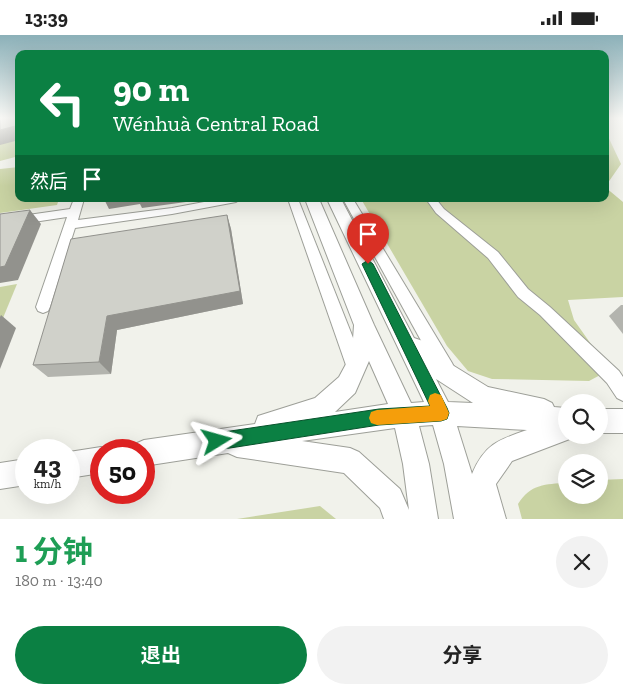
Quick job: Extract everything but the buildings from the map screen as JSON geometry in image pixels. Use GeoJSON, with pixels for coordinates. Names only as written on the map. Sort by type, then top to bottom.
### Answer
{"type":"FeatureCollection","features":[{"type":"Feature","properties":{"kind":"main road"},"geometry":{"type":"LineString","coordinates":[[313,202],[364,325],[405,417],[416,464],[424,519]]}},
{"type":"Feature","properties":{"kind":"main road"},"geometry":{"type":"LineString","coordinates":[[336,202],[441,413],[457,463],[468,519]]}},
{"type":"Feature","properties":{"kind":"main road"},"geometry":{"type":"LineString","coordinates":[[217,441],[322,408],[348,385],[362,354],[364,325]]}},
{"type":"Feature","properties":{"kind":"main road"},"geometry":{"type":"LineString","coordinates":[[401,330],[433,365],[484,397],[558,414]]}},
{"type":"Feature","properties":{"kind":"main road"},"geometry":{"type":"LineString","coordinates":[[155,451],[379,417],[405,417],[441,413],[558,420]]}},
{"type":"Feature","properties":{"kind":"main road"},"geometry":{"type":"LineString","coordinates":[[608,421],[623,421]]}},
{"type":"Feature","properties":{"kind":"main road"},"geometry":{"type":"LineString","coordinates":[[475,519],[474,506],[485,476],[503,451],[558,431]]}},
{"type":"Feature","properties":{"kind":"main road"},"geometry":{"type":"LineString","coordinates":[[217,441],[350,461],[393,512]]}},
{"type":"Feature","properties":{"kind":"main road"},"geometry":{"type":"LineString","coordinates":[[0,477],[15,474]]}},
{"type":"Feature","properties":{"kind":"lane"},"geometry":{"type":"LineString","coordinates":[[42,307],[78,202]]}},
{"type":"Feature","properties":{"kind":"lane"},"geometry":{"type":"LineString","coordinates":[[0,223],[172,211],[220,202]]}},
{"type":"Feature","properties":{"kind":"lane"},"geometry":{"type":"LineString","coordinates":[[294,202],[356,368]]}},
{"type":"Feature","properties":{"kind":"lane"},"geometry":{"type":"LineString","coordinates":[[350,202],[450,376]]}},
{"type":"Feature","properties":{"kind":"lane"},"geometry":{"type":"LineString","coordinates":[[434,202],[440,211],[493,255],[523,293],[613,377],[623,392]]}},
{"type":"Feature","properties":{"kind":"lane"},"geometry":{"type":"LineString","coordinates":[[485,476],[495,519]]}},
{"type":"Feature","properties":{"kind":"green space"},"geometry":{"type":"Polygon","coordinates":[[[0,141],[15,141],[15,157],[0,161],[0,141]]]}},
{"type":"Feature","properties":{"kind":"green space"},"geometry":{"type":"Polygon","coordinates":[[[609,141],[610,141],[621,164],[609,181],[609,141]]]}},
{"type":"Feature","properties":{"kind":"green space"},"geometry":{"type":"Polygon","coordinates":[[[15,167],[15,202],[58,202],[57,205],[0,213],[0,169],[15,167]]]}},
{"type":"Feature","properties":{"kind":"green space"},"geometry":{"type":"Polygon","coordinates":[[[609,190],[623,202],[623,297],[568,300],[574,320],[598,354],[604,373],[589,381],[492,379],[468,371],[447,346],[363,202],[609,202],[609,190]]]}},
{"type":"Feature","properties":{"kind":"green space"},"geometry":{"type":"Polygon","coordinates":[[[17,284],[3,318],[0,319],[0,287],[17,284]]]}},
{"type":"Feature","properties":{"kind":"green space"},"geometry":{"type":"Polygon","coordinates":[[[623,479],[623,519],[522,519],[518,504],[528,492],[539,486],[558,484],[558,504],[608,504],[608,480],[623,479]]]}},
{"type":"Feature","properties":{"kind":"green space"},"geometry":{"type":"Polygon","coordinates":[[[320,506],[336,519],[237,519],[320,506]]]}},
{"type":"Feature","properties":{"kind":"slow traffic"},"geometry":{"type":"LineString","coordinates":[[377,418],[441,413],[435,401]]}},
{"type":"Feature","properties":{"kind":"route"},"geometry":{"type":"LineString","coordinates":[[217,441],[379,417],[405,417],[441,413],[368,264]]}}]}
